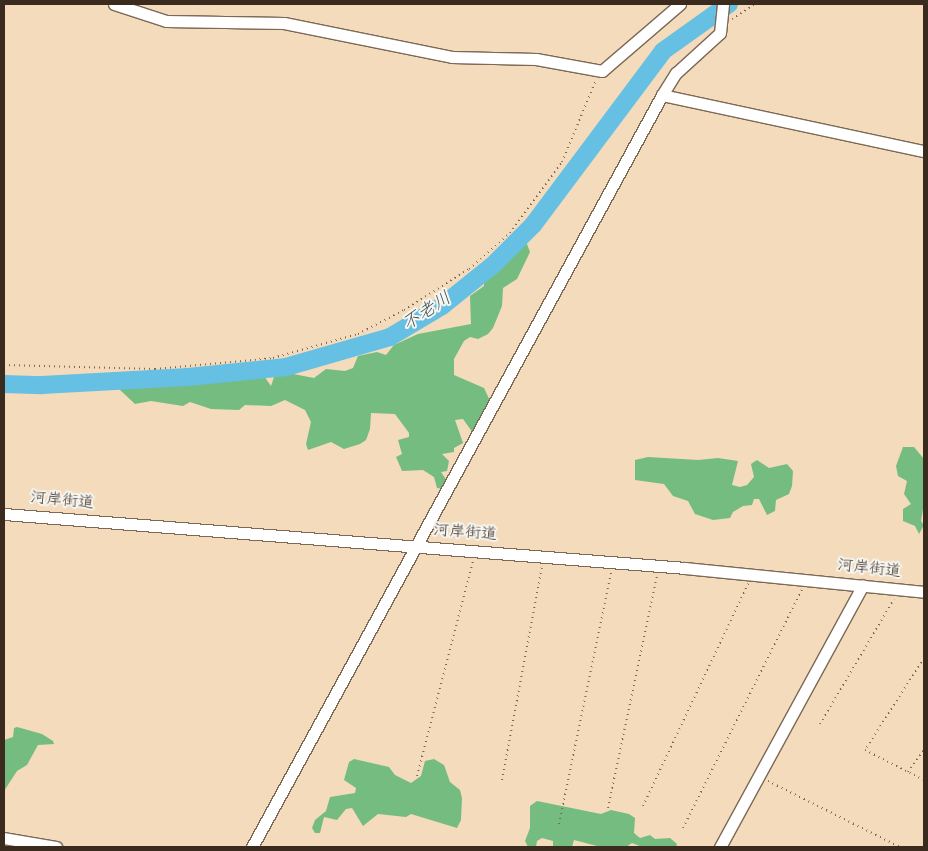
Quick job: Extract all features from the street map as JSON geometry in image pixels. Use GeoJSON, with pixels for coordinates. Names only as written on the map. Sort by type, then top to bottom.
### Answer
{"type":"FeatureCollection","features":[{"type":"Feature","properties":{"kind":"street"},"geometry":{"type":"LineString","coordinates":[[114,4],[166,21],[284,23],[452,57],[536,59],[600,70],[613,64],[680,4]]}},
{"type":"Feature","properties":{"kind":"street"},"geometry":{"type":"LineString","coordinates":[[252,847],[662,95],[676,72],[720,33],[723,4]]}},
{"type":"Feature","properties":{"kind":"street"},"geometry":{"type":"LineString","coordinates":[[662,95],[924,151]]}},
{"type":"Feature","properties":{"kind":"street","name":"河岸街道"},"geometry":{"type":"LineString","coordinates":[[4,514],[613,562],[924,592]]}},
{"type":"Feature","properties":{"kind":"street"},"geometry":{"type":"LineString","coordinates":[[720,847],[863,586]]}},
{"type":"Feature","properties":{"kind":"street"},"geometry":{"type":"LineString","coordinates":[[4,838],[56,847]]}},
{"type":"Feature","properties":{"kind":"path"},"geometry":{"type":"LineString","coordinates":[[722,26],[755,4]]}},
{"type":"Feature","properties":{"kind":"path"},"geometry":{"type":"LineString","coordinates":[[4,364],[154,369],[273,358],[358,334],[404,310],[469,269],[510,233],[562,162],[600,70]]}},
{"type":"Feature","properties":{"kind":"path"},"geometry":{"type":"LineString","coordinates":[[417,776],[476,551]]}},
{"type":"Feature","properties":{"kind":"path"},"geometry":{"type":"LineString","coordinates":[[502,780],[544,557]]}},
{"type":"Feature","properties":{"kind":"path"},"geometry":{"type":"LineString","coordinates":[[559,824],[613,562]]}},
{"type":"Feature","properties":{"kind":"path"},"geometry":{"type":"LineString","coordinates":[[608,808],[658,566]]}},
{"type":"Feature","properties":{"kind":"path"},"geometry":{"type":"LineString","coordinates":[[643,806],[752,575]]}},
{"type":"Feature","properties":{"kind":"path"},"geometry":{"type":"LineString","coordinates":[[682,828],[807,580]]}},
{"type":"Feature","properties":{"kind":"path"},"geometry":{"type":"LineString","coordinates":[[820,724],[900,589]]}},
{"type":"Feature","properties":{"kind":"path"},"geometry":{"type":"LineString","coordinates":[[924,658],[865,750],[924,780]]}},
{"type":"Feature","properties":{"kind":"path"},"geometry":{"type":"LineString","coordinates":[[908,772],[924,750]]}},
{"type":"Feature","properties":{"kind":"path"},"geometry":{"type":"LineString","coordinates":[[758,777],[900,847]]}},
{"type":"Feature","properties":{"kind":"green space"},"geometry":{"type":"Polygon","coordinates":[[[527,244],[530,252],[517,279],[503,288],[502,306],[493,328],[488,334],[478,339],[470,337],[464,341],[454,359],[454,375],[484,388],[491,403],[473,433],[463,419],[455,420],[463,443],[454,448],[454,452],[442,454],[449,461],[447,471],[441,472],[447,481],[444,489],[437,488],[434,477],[423,470],[402,471],[396,457],[402,454],[398,440],[409,437],[409,433],[395,414],[371,413],[370,429],[366,440],[360,444],[344,449],[331,442],[308,450],[306,444],[311,422],[305,410],[285,400],[271,406],[245,405],[239,410],[211,409],[190,402],[183,406],[151,401],[135,404],[119,389],[254,375],[264,376],[271,386],[275,374],[288,373],[314,378],[326,369],[345,371],[353,368],[358,356],[377,352],[386,355],[394,345],[418,334],[471,324],[470,296],[484,286],[484,267],[488,263],[500,263],[504,259],[504,251],[511,245],[527,244]]]}},
{"type":"Feature","properties":{"kind":"green space"},"geometry":{"type":"Polygon","coordinates":[[[903,447],[914,447],[924,459],[924,503],[921,521],[924,525],[919,534],[915,526],[903,521],[903,509],[911,504],[904,494],[907,481],[898,476],[896,466],[903,447]]]}},
{"type":"Feature","properties":{"kind":"green space"},"geometry":{"type":"Polygon","coordinates":[[[648,457],[698,460],[718,458],[738,461],[732,485],[740,487],[747,485],[754,477],[751,464],[757,460],[769,468],[787,464],[793,471],[792,486],[789,494],[776,500],[775,511],[767,515],[759,499],[754,499],[752,505],[743,506],[733,512],[730,518],[713,520],[695,514],[688,501],[673,496],[664,484],[635,480],[635,460],[648,457]]]}},
{"type":"Feature","properties":{"kind":"green space"},"geometry":{"type":"Polygon","coordinates":[[[17,727],[42,734],[53,741],[54,744],[38,745],[27,765],[17,771],[4,791],[4,740],[13,737],[14,728],[17,727]]]}},
{"type":"Feature","properties":{"kind":"green space"},"geometry":{"type":"Polygon","coordinates":[[[354,759],[389,767],[395,775],[411,783],[421,776],[425,761],[434,759],[444,765],[450,782],[460,790],[462,798],[461,820],[457,828],[411,814],[406,817],[378,814],[363,826],[352,808],[346,809],[337,820],[324,817],[320,833],[315,833],[312,828],[315,820],[326,811],[330,797],[355,793],[356,788],[344,780],[349,762],[354,759]]]}},
{"type":"Feature","properties":{"kind":"green space"},"geometry":{"type":"Polygon","coordinates":[[[537,801],[601,814],[611,810],[629,814],[635,818],[634,833],[640,838],[650,835],[655,839],[670,838],[677,844],[676,847],[642,847],[632,843],[626,847],[601,847],[574,840],[572,847],[553,847],[553,841],[542,838],[537,841],[536,847],[528,847],[525,841],[530,828],[530,806],[537,801]]]}},
{"type":"Feature","properties":{"kind":"waterway","name":"不老川"},"geometry":{"type":"LineString","coordinates":[[4,384],[42,385],[188,377],[286,367],[390,337],[442,306],[493,265],[533,225],[663,51],[729,4]]}}]}
